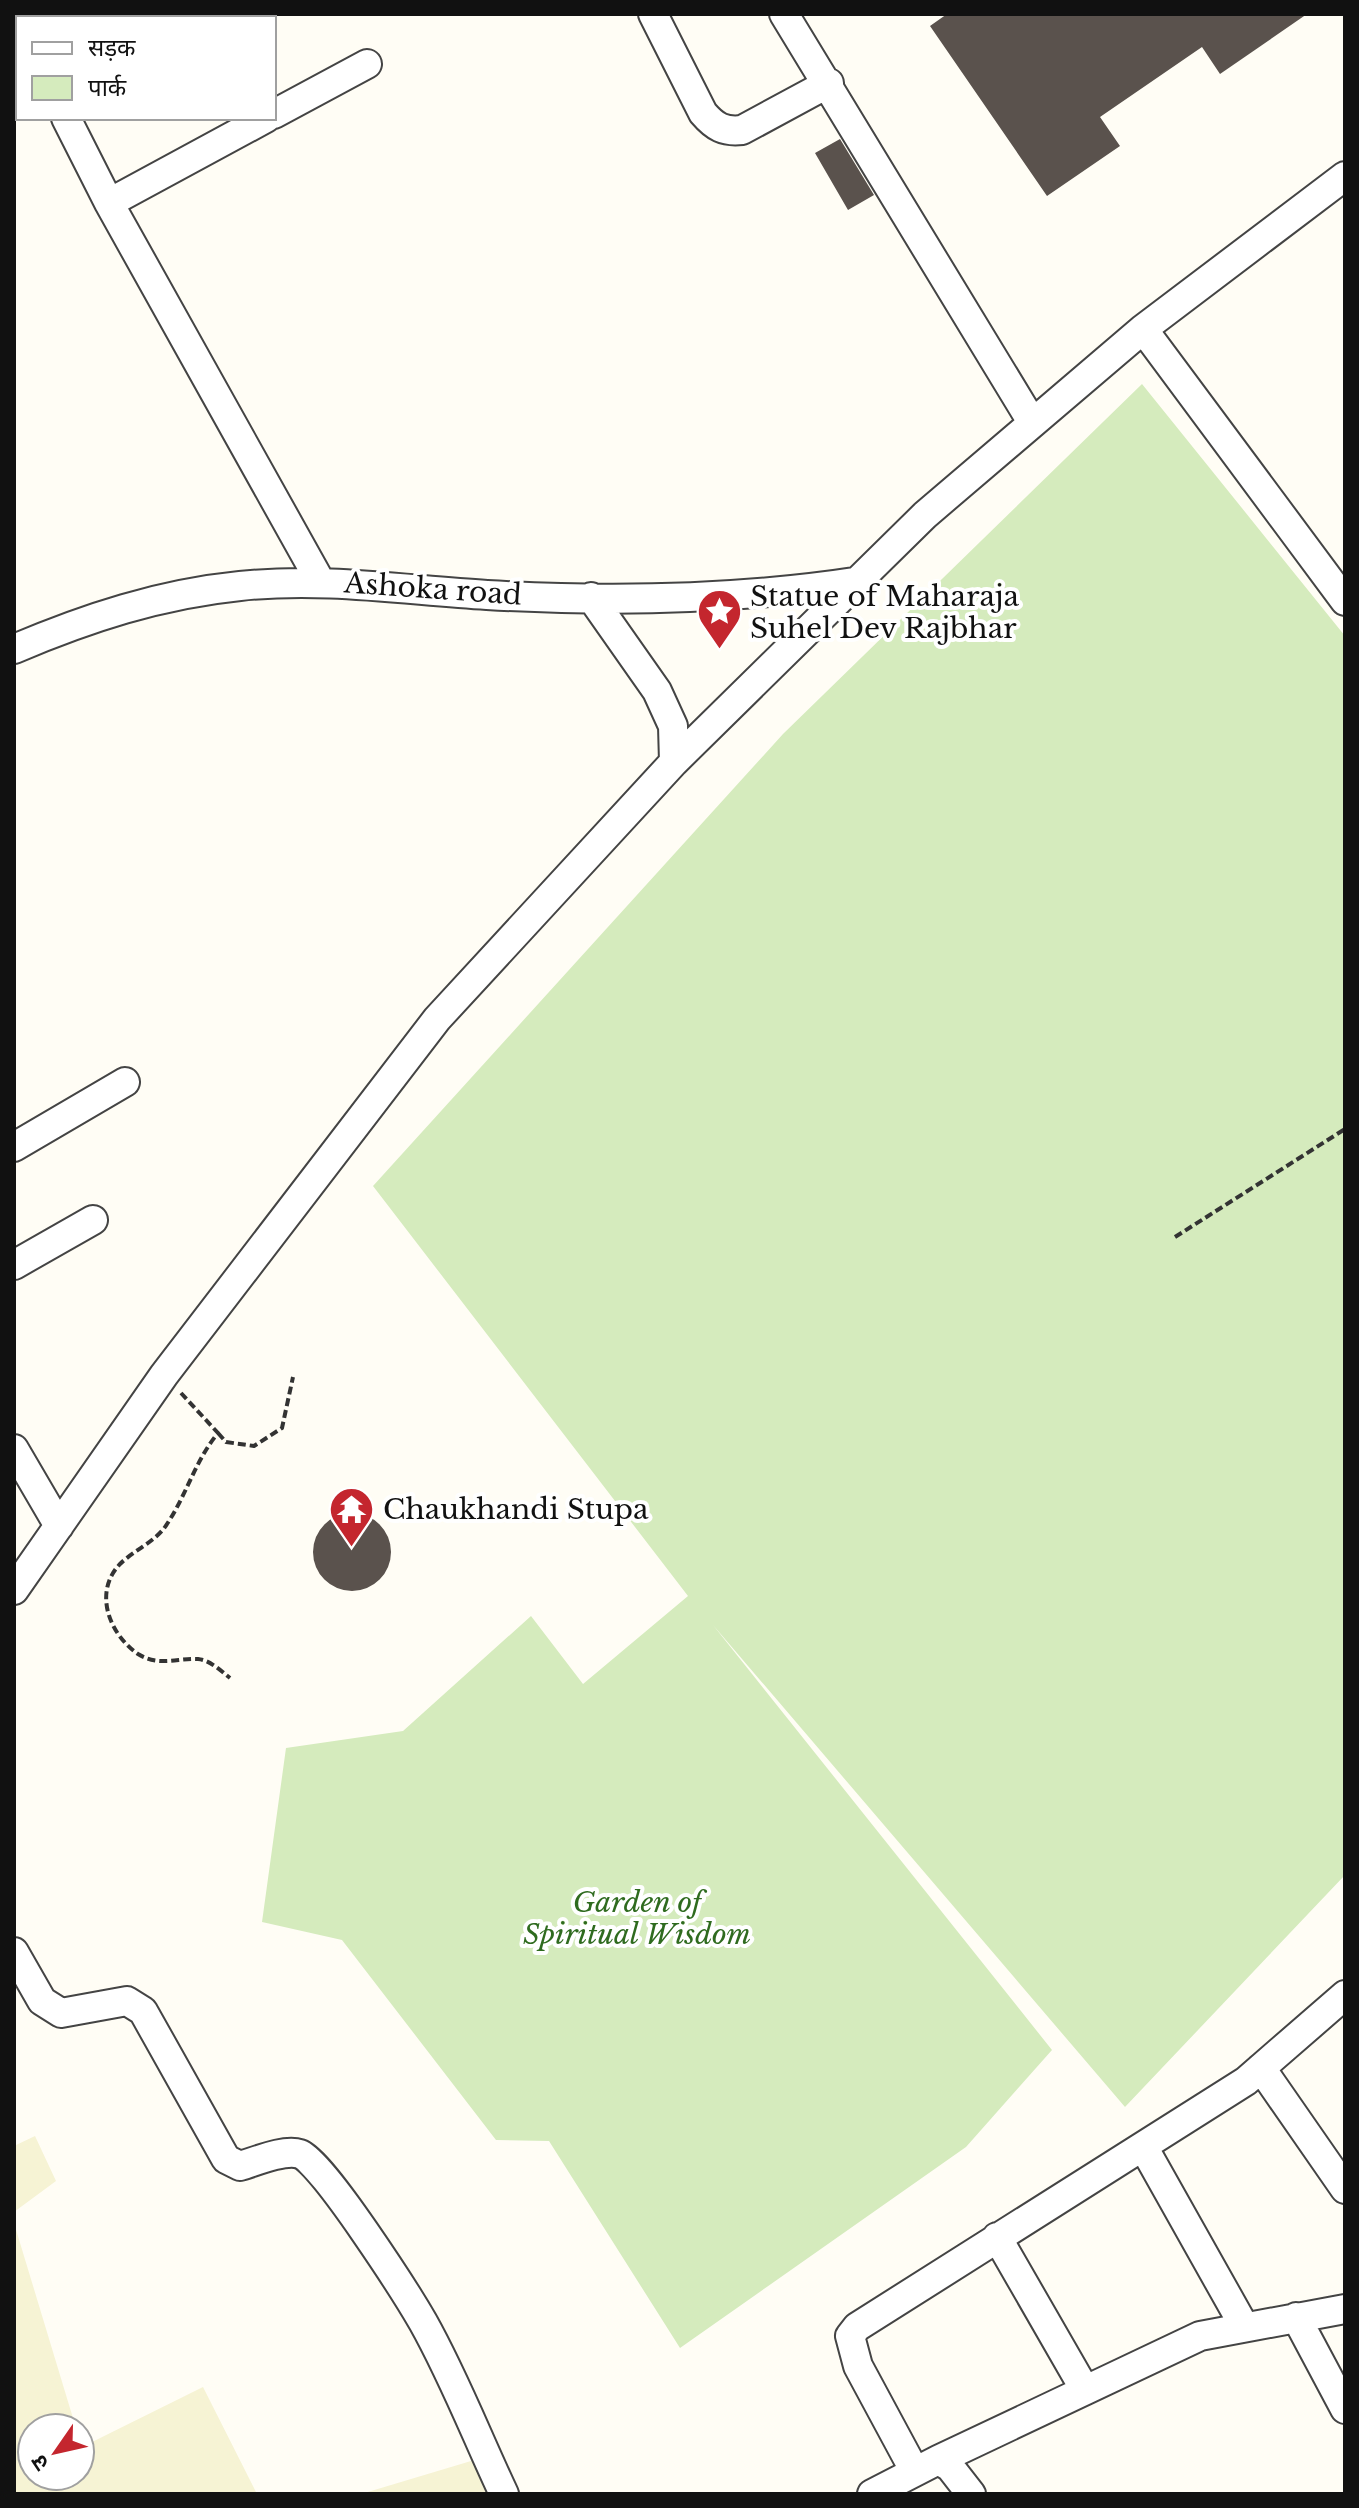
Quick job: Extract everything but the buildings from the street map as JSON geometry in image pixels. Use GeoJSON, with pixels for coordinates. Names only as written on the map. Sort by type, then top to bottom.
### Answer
{"type":"FeatureCollection","features":[{"type":"Feature","properties":{"kind":"street"},"geometry":{"type":"LineString","coordinates":[[653,14],[703,113],[713,125],[727,132],[742,130],[829,83]]}},
{"type":"Feature","properties":{"kind":"street"},"geometry":{"type":"LineString","coordinates":[[784,14],[829,83],[1032,422]]}},
{"type":"Feature","properties":{"kind":"street"},"geometry":{"type":"LineString","coordinates":[[276,113],[367,64]]}},
{"type":"Feature","properties":{"kind":"street"},"geometry":{"type":"LineString","coordinates":[[67,120],[109,203],[320,581]]}},
{"type":"Feature","properties":{"kind":"street"},"geometry":{"type":"LineString","coordinates":[[109,203],[262,120]]}},
{"type":"Feature","properties":{"kind":"street"},"geometry":{"type":"LineString","coordinates":[[14,1590],[164,1375],[437,1019],[674,762],[925,515],[1143,329],[1345,176]]}},
{"type":"Feature","properties":{"kind":"street"},"geometry":{"type":"LineString","coordinates":[[1143,329],[1345,601]]}},
{"type":"Feature","properties":{"kind":"street","name":"Ashoka road"},"geometry":{"type":"LineString","coordinates":[[14,649],[104,613],[239,586],[320,581],[488,595],[591,597],[780,594],[861,581]]}},
{"type":"Feature","properties":{"kind":"street"},"geometry":{"type":"LineString","coordinates":[[591,597],[657,691],[673,726],[674,762]]}},
{"type":"Feature","properties":{"kind":"street"},"geometry":{"type":"LineString","coordinates":[[14,1147],[125,1082]]}},
{"type":"Feature","properties":{"kind":"street"},"geometry":{"type":"LineString","coordinates":[[14,1265],[93,1220]]}},
{"type":"Feature","properties":{"kind":"street"},"geometry":{"type":"LineString","coordinates":[[14,1449],[59,1526]]}},
{"type":"Feature","properties":{"kind":"street"},"geometry":{"type":"LineString","coordinates":[[14,1952],[42,2001],[61,2013],[127,2001],[143,2011],[226,2159],[240,2166],[289,2154],[302,2155],[314,2165],[339,2196],[423,2321],[504,2494]]}},
{"type":"Feature","properties":{"kind":"street"},"geometry":{"type":"LineString","coordinates":[[926,2465],[858,2366],[850,2336],[857,2327],[1144,2148],[1261,2068],[1345,1995]]}},
{"type":"Feature","properties":{"kind":"street"},"geometry":{"type":"LineString","coordinates":[[1261,2068],[1345,2189]]}},
{"type":"Feature","properties":{"kind":"street"},"geometry":{"type":"LineString","coordinates":[[1144,2148],[1244,2326]]}},
{"type":"Feature","properties":{"kind":"street"},"geometry":{"type":"LineString","coordinates":[[997,2237],[1085,2390]]}},
{"type":"Feature","properties":{"kind":"street"},"geometry":{"type":"LineString","coordinates":[[872,2494],[926,2465],[1200,2336],[1345,2309]]}},
{"type":"Feature","properties":{"kind":"street"},"geometry":{"type":"LineString","coordinates":[[1296,2317],[1345,2409]]}},
{"type":"Feature","properties":{"kind":"street"},"geometry":{"type":"LineString","coordinates":[[926,2465],[950,2467],[971,2494]]}},
{"type":"Feature","properties":{"kind":"path"},"geometry":{"type":"LineString","coordinates":[[1175,1237],[1345,1129]]}},
{"type":"Feature","properties":{"kind":"path"},"geometry":{"type":"LineString","coordinates":[[164,1375],[226,1442],[254,1446],[282,1428],[293,1377]]}},
{"type":"Feature","properties":{"kind":"path"},"geometry":{"type":"LineString","coordinates":[[218,1433],[199,1456],[185,1493],[165,1529],[119,1566],[106,1592],[111,1625],[139,1654],[165,1663],[208,1661],[230,1678]]}},
{"type":"Feature","properties":{"kind":"shaded area"},"geometry":{"type":"Polygon","coordinates":[[[35,2136],[56,2181],[14,2212],[14,2146],[35,2136]]]}},
{"type":"Feature","properties":{"kind":"shaded area"},"geometry":{"type":"Polygon","coordinates":[[[14,2223],[71,2412],[16,2412],[16,2492],[96,2492],[96,2440],[203,2387],[257,2494],[14,2494],[14,2223]]]}},
{"type":"Feature","properties":{"kind":"shaded area"},"geometry":{"type":"Polygon","coordinates":[[[481,2458],[497,2494],[361,2494],[481,2458]]]}},
{"type":"Feature","properties":{"kind":"green space","name":"Garden of Spiritual Wisdom"},"geometry":{"type":"Polygon","coordinates":[[[1142,384],[1345,636],[1345,1875],[1125,2107],[713,1625],[1052,2050],[966,2147],[680,2348],[549,2141],[496,2140],[342,1940],[262,1922],[286,1748],[403,1731],[531,1616],[583,1684],[688,1596],[373,1186],[783,734],[1142,384]]]}},
{"type":"Feature","properties":{"kind":"place","name":"Statue of Maharaja Suhel Dev Rajbhar"},"geometry":{"type":"Point","coordinates":[719,651]}},
{"type":"Feature","properties":{"kind":"place","name":"Chaukhandi Stupa"},"geometry":{"type":"Point","coordinates":[352,1548]}}]}
